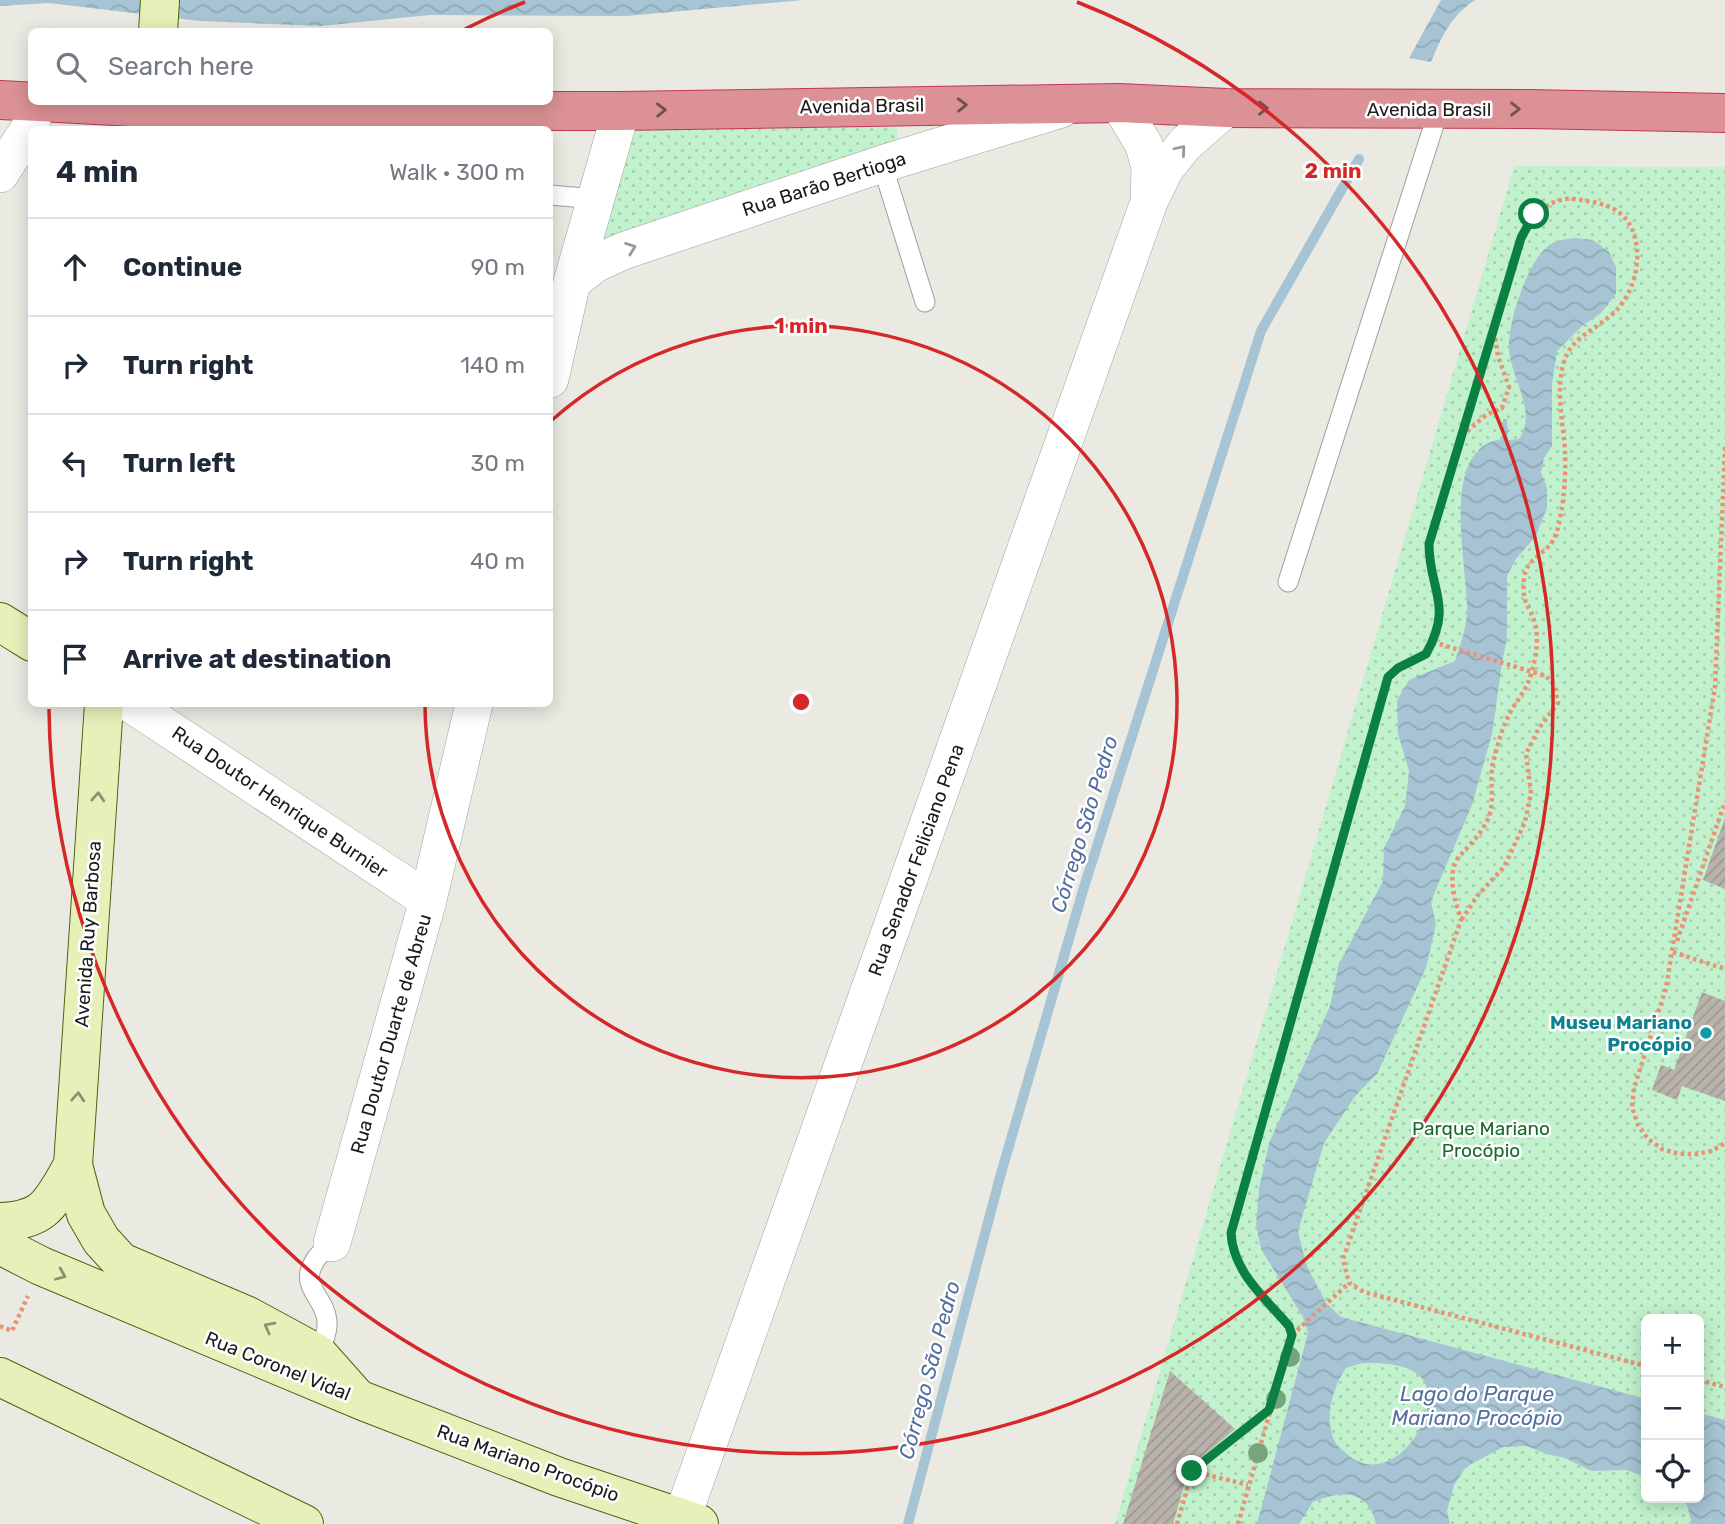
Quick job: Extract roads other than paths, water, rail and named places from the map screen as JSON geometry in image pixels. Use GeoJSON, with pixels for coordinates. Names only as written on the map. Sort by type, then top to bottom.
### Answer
{"type":"FeatureCollection","features":[{"type":"Feature","properties":{"kind":"highway","name":"Avenida Brasil"},"geometry":{"type":"LineString","coordinates":[[67,105],[218,120],[512,120],[621,111],[1101,103],[1226,108],[1725,113]]}},
{"type":"Feature","properties":{"kind":"main road"},"geometry":{"type":"LineString","coordinates":[[158,28],[160,0]]}},
{"type":"Feature","properties":{"kind":"main road"},"geometry":{"type":"LineString","coordinates":[[0,622],[28,640]]}},
{"type":"Feature","properties":{"kind":"main road","name":"Avenida Ruy Barbosa"},"geometry":{"type":"LineString","coordinates":[[73,1165],[104,707]]}},
{"type":"Feature","properties":{"kind":"main road"},"geometry":{"type":"LineString","coordinates":[[0,1222],[22,1221],[50,1205],[73,1165]]}},
{"type":"Feature","properties":{"kind":"main road","name":"Rua Coronel Vidal"},"geometry":{"type":"LineString","coordinates":[[73,1165],[86,1214],[101,1240],[121,1262],[248,1315],[318,1353],[358,1399]]}},
{"type":"Feature","properties":{"kind":"main road","name":"Rua Coronel Vidal"},"geometry":{"type":"LineString","coordinates":[[0,1245],[41,1266],[358,1399]]}},
{"type":"Feature","properties":{"kind":"main road"},"geometry":{"type":"LineString","coordinates":[[0,1377],[304,1524]]}},
{"type":"Feature","properties":{"kind":"main road","name":"Rua Mariano Procópio"},"geometry":{"type":"LineString","coordinates":[[358,1399],[559,1477],[690,1521]]}},
{"type":"Feature","properties":{"kind":"street"},"geometry":{"type":"LineString","coordinates":[[19,101],[28,126]]}},
{"type":"Feature","properties":{"kind":"street","name":"Rua Barão Bertioga"},"geometry":{"type":"LineString","coordinates":[[572,282],[595,264],[623,251],[882,164],[1101,103]]}},
{"type":"Feature","properties":{"kind":"street","name":"Rua Senador Feliciano Pena"},"geometry":{"type":"LineString","coordinates":[[1101,103],[1144,145],[1150,168],[1149,202]]}},
{"type":"Feature","properties":{"kind":"street","name":"Rua Senador Feliciano Pena"},"geometry":{"type":"LineString","coordinates":[[690,1521],[1149,202],[1165,169],[1185,144],[1226,108]]}},
{"type":"Feature","properties":{"kind":"street"},"geometry":{"type":"LineString","coordinates":[[553,366],[572,282],[621,111]]}},
{"type":"Feature","properties":{"kind":"street"},"geometry":{"type":"LineString","coordinates":[[0,174],[28,131]]}},
{"type":"Feature","properties":{"kind":"street","name":"Rua Doutor Henrique Burnier"},"geometry":{"type":"LineString","coordinates":[[136,707],[428,901]]}},
{"type":"Feature","properties":{"kind":"street","name":"Rua Doutor Duarte de Abreu"},"geometry":{"type":"LineString","coordinates":[[332,1243],[428,901],[473,707]]}},
{"type":"Feature","properties":{"kind":"lane"},"geometry":{"type":"LineString","coordinates":[[1288,582],[1439,109]]}},
{"type":"Feature","properties":{"kind":"lane"},"geometry":{"type":"LineString","coordinates":[[882,164],[925,302]]}},
{"type":"Feature","properties":{"kind":"lane"},"geometry":{"type":"LineString","coordinates":[[553,195],[596,199]]}},
{"type":"Feature","properties":{"kind":"lane","name":"Rua Doutor Duarte de Abreu"},"geometry":{"type":"LineString","coordinates":[[318,1353],[324,1342],[327,1321],[322,1306],[309,1285],[309,1276],[316,1260],[332,1243]]}},
{"type":"Feature","properties":{"kind":"water"},"geometry":{"type":"Polygon","coordinates":[[[0,0],[804,0],[627,16],[430,15],[321,26],[200,21],[49,3],[0,6],[0,0]]]}},
{"type":"Feature","properties":{"kind":"water"},"geometry":{"type":"Polygon","coordinates":[[[1441,0],[1475,0],[1448,27],[1431,62],[1409,58],[1441,0]]]}},
{"type":"Feature","properties":{"kind":"water","name":"Lago do Parque Mariano Procópio"},"geometry":{"type":"Polygon","coordinates":[[[1575,238],[1593,240],[1609,252],[1616,267],[1616,294],[1600,314],[1582,326],[1557,351],[1552,384],[1552,446],[1544,458],[1541,472],[1547,488],[1547,508],[1536,536],[1516,559],[1507,576],[1507,638],[1492,734],[1472,805],[1431,901],[1436,924],[1426,968],[1377,1074],[1356,1095],[1324,1143],[1298,1231],[1306,1264],[1326,1303],[1341,1317],[1641,1398],[1641,1475],[1626,1470],[1591,1471],[1565,1458],[1527,1446],[1503,1447],[1466,1467],[1454,1485],[1447,1511],[1450,1524],[1376,1524],[1372,1512],[1360,1498],[1343,1495],[1313,1502],[1299,1524],[1257,1524],[1308,1333],[1303,1317],[1261,1249],[1256,1225],[1259,1189],[1269,1143],[1330,1006],[1339,964],[1383,881],[1384,848],[1405,806],[1409,771],[1398,734],[1397,700],[1409,680],[1455,661],[1467,613],[1461,512],[1463,486],[1469,463],[1482,447],[1503,439],[1503,419],[1507,419],[1508,440],[1519,439],[1524,428],[1524,405],[1510,357],[1512,320],[1522,289],[1536,260],[1555,242],[1575,238]],[[1362,1363],[1346,1368],[1331,1402],[1331,1431],[1335,1442],[1348,1455],[1366,1464],[1384,1463],[1400,1454],[1413,1440],[1423,1422],[1428,1404],[1427,1388],[1419,1375],[1399,1366],[1362,1363]]]}},
{"type":"Feature","properties":{"kind":"water"},"geometry":{"type":"Polygon","coordinates":[[[1704,1414],[1725,1420],[1725,1524],[1692,1524],[1685,1503],[1704,1503],[1704,1414]]]}},
{"type":"Feature","properties":{"kind":"waterway","name":"Córrego São Pedro"},"geometry":{"type":"LineString","coordinates":[[908,1524],[1000,1177],[1084,887],[1261,331],[1359,159]]}},
{"type":"Feature","properties":{"kind":"place","name":"Museu Mariano Procópio"},"geometry":{"type":"Point","coordinates":[1706,1033]}},
{"type":"Feature","properties":{"kind":"park label","name":"Parque Mariano Procópio"},"geometry":{"type":"Point","coordinates":[1481,1139]}}]}
